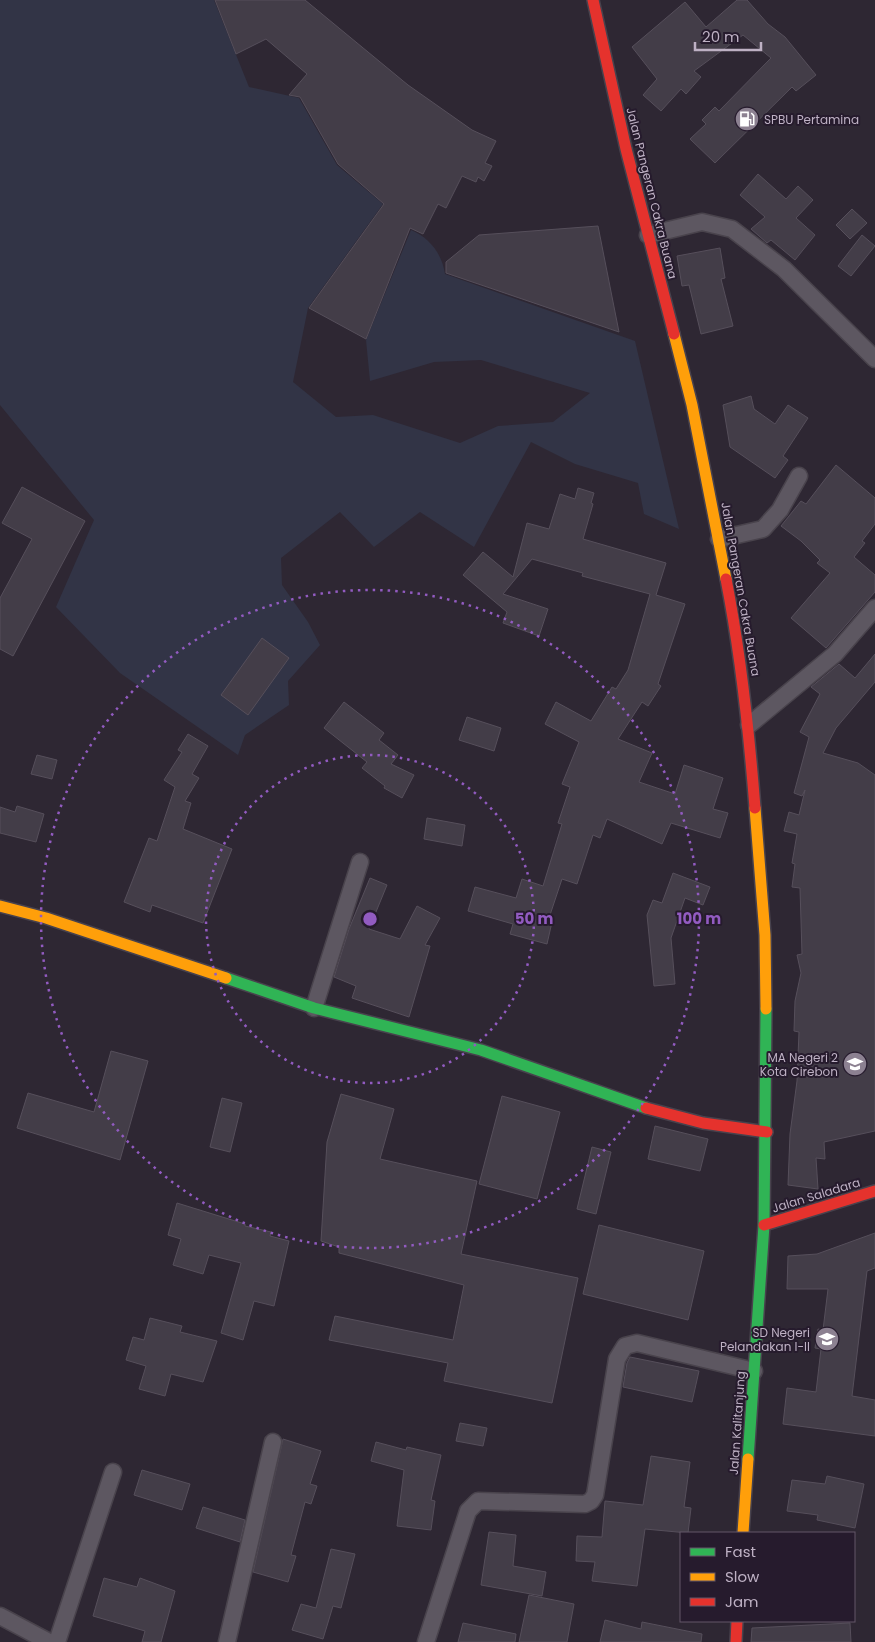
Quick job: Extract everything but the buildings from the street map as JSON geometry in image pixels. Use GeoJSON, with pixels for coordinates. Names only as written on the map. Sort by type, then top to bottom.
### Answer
{"type":"FeatureCollection","features":[{"type":"Feature","properties":{"kind":"main road","name":"Jalan Pangeran Cakra Buana"},"geometry":{"type":"LineString","coordinates":[[593,0],[626,149],[692,405],[738,641],[749,725],[765,935],[768,1037],[764,1225]]}},
{"type":"Feature","properties":{"kind":"main road"},"geometry":{"type":"LineString","coordinates":[[0,906],[46,918],[314,1008],[481,1050],[657,1112],[703,1123],[766,1132]]}},
{"type":"Feature","properties":{"kind":"main road","name":"Jalan Saladara"},"geometry":{"type":"LineString","coordinates":[[764,1225],[875,1191]]}},
{"type":"Feature","properties":{"kind":"main road","name":"Jalan Kalitanjung"},"geometry":{"type":"LineString","coordinates":[[743,1532],[764,1225]]}},
{"type":"Feature","properties":{"kind":"main road"},"geometry":{"type":"LineString","coordinates":[[736,1642],[738,1622]]}},
{"type":"Feature","properties":{"kind":"street"},"geometry":{"type":"LineString","coordinates":[[648,235],[702,222],[732,229],[784,269],[875,359]]}},
{"type":"Feature","properties":{"kind":"street"},"geometry":{"type":"LineString","coordinates":[[719,539],[763,529],[780,510],[799,476]]}},
{"type":"Feature","properties":{"kind":"street"},"geometry":{"type":"LineString","coordinates":[[749,725],[835,654],[875,608]]}},
{"type":"Feature","properties":{"kind":"street"},"geometry":{"type":"LineString","coordinates":[[314,1008],[360,862]]}},
{"type":"Feature","properties":{"kind":"street"},"geometry":{"type":"LineString","coordinates":[[426,1642],[468,1511],[478,1500],[585,1504],[591,1501],[595,1495],[617,1359],[625,1346],[637,1343],[754,1371]]}},
{"type":"Feature","properties":{"kind":"street"},"geometry":{"type":"LineString","coordinates":[[227,1642],[273,1442]]}},
{"type":"Feature","properties":{"kind":"street"},"geometry":{"type":"LineString","coordinates":[[57,1642],[113,1472]]}},
{"type":"Feature","properties":{"kind":"street"},"geometry":{"type":"LineString","coordinates":[[0,1616],[49,1642]]}},
{"type":"Feature","properties":{"kind":"shaded area"},"geometry":{"type":"Polygon","coordinates":[[[0,0],[214,0],[249,87],[299,98],[337,165],[383,204],[308,308],[293,382],[336,417],[373,415],[460,443],[498,426],[553,422],[590,393],[481,360],[434,362],[370,381],[366,340],[411,230],[424,237],[438,253],[445,274],[635,341],[679,529],[644,514],[638,483],[575,464],[531,442],[474,547],[420,512],[374,547],[340,512],[281,558],[282,585],[308,622],[320,645],[288,681],[289,705],[245,735],[238,755],[120,673],[56,607],[94,520],[0,405],[0,0]]]}},
{"type":"Feature","properties":{"kind":"traffic: fast"},"geometry":{"type":"LineString","coordinates":[[226,978],[314,1008],[481,1050],[646,1108]]}},
{"type":"Feature","properties":{"kind":"traffic: fast"},"geometry":{"type":"LineString","coordinates":[[748,1459],[764,1225],[766,1009]]}},
{"type":"Feature","properties":{"kind":"traffic: slow"},"geometry":{"type":"LineString","coordinates":[[674,334],[692,405],[726,579]]}},
{"type":"Feature","properties":{"kind":"traffic: slow"},"geometry":{"type":"LineString","coordinates":[[755,808],[765,935],[766,1009]]}},
{"type":"Feature","properties":{"kind":"traffic: slow"},"geometry":{"type":"LineString","coordinates":[[0,906],[46,918],[226,978]]}},
{"type":"Feature","properties":{"kind":"traffic: slow"},"geometry":{"type":"LineString","coordinates":[[743,1532],[748,1459]]}},
{"type":"Feature","properties":{"kind":"traffic: jam"},"geometry":{"type":"LineString","coordinates":[[593,0],[626,149],[674,334]]}},
{"type":"Feature","properties":{"kind":"traffic: jam"},"geometry":{"type":"LineString","coordinates":[[726,579],[744,693],[755,808]]}},
{"type":"Feature","properties":{"kind":"traffic: jam"},"geometry":{"type":"LineString","coordinates":[[646,1108],[703,1123],[767,1132]]}},
{"type":"Feature","properties":{"kind":"traffic: jam"},"geometry":{"type":"LineString","coordinates":[[764,1225],[875,1191]]}},
{"type":"Feature","properties":{"kind":"traffic: jam"},"geometry":{"type":"LineString","coordinates":[[736,1642],[737,1622]]}},
{"type":"Feature","properties":{"kind":"place","name":"SPBU Pertamina"},"geometry":{"type":"Point","coordinates":[747,119]}},
{"type":"Feature","properties":{"kind":"place","name":"MA Negeri 2 Kota Cirebon"},"geometry":{"type":"Point","coordinates":[855,1064]}},
{"type":"Feature","properties":{"kind":"place","name":"SD Negeri Pelandakan I-II"},"geometry":{"type":"Point","coordinates":[827,1339]}}]}
